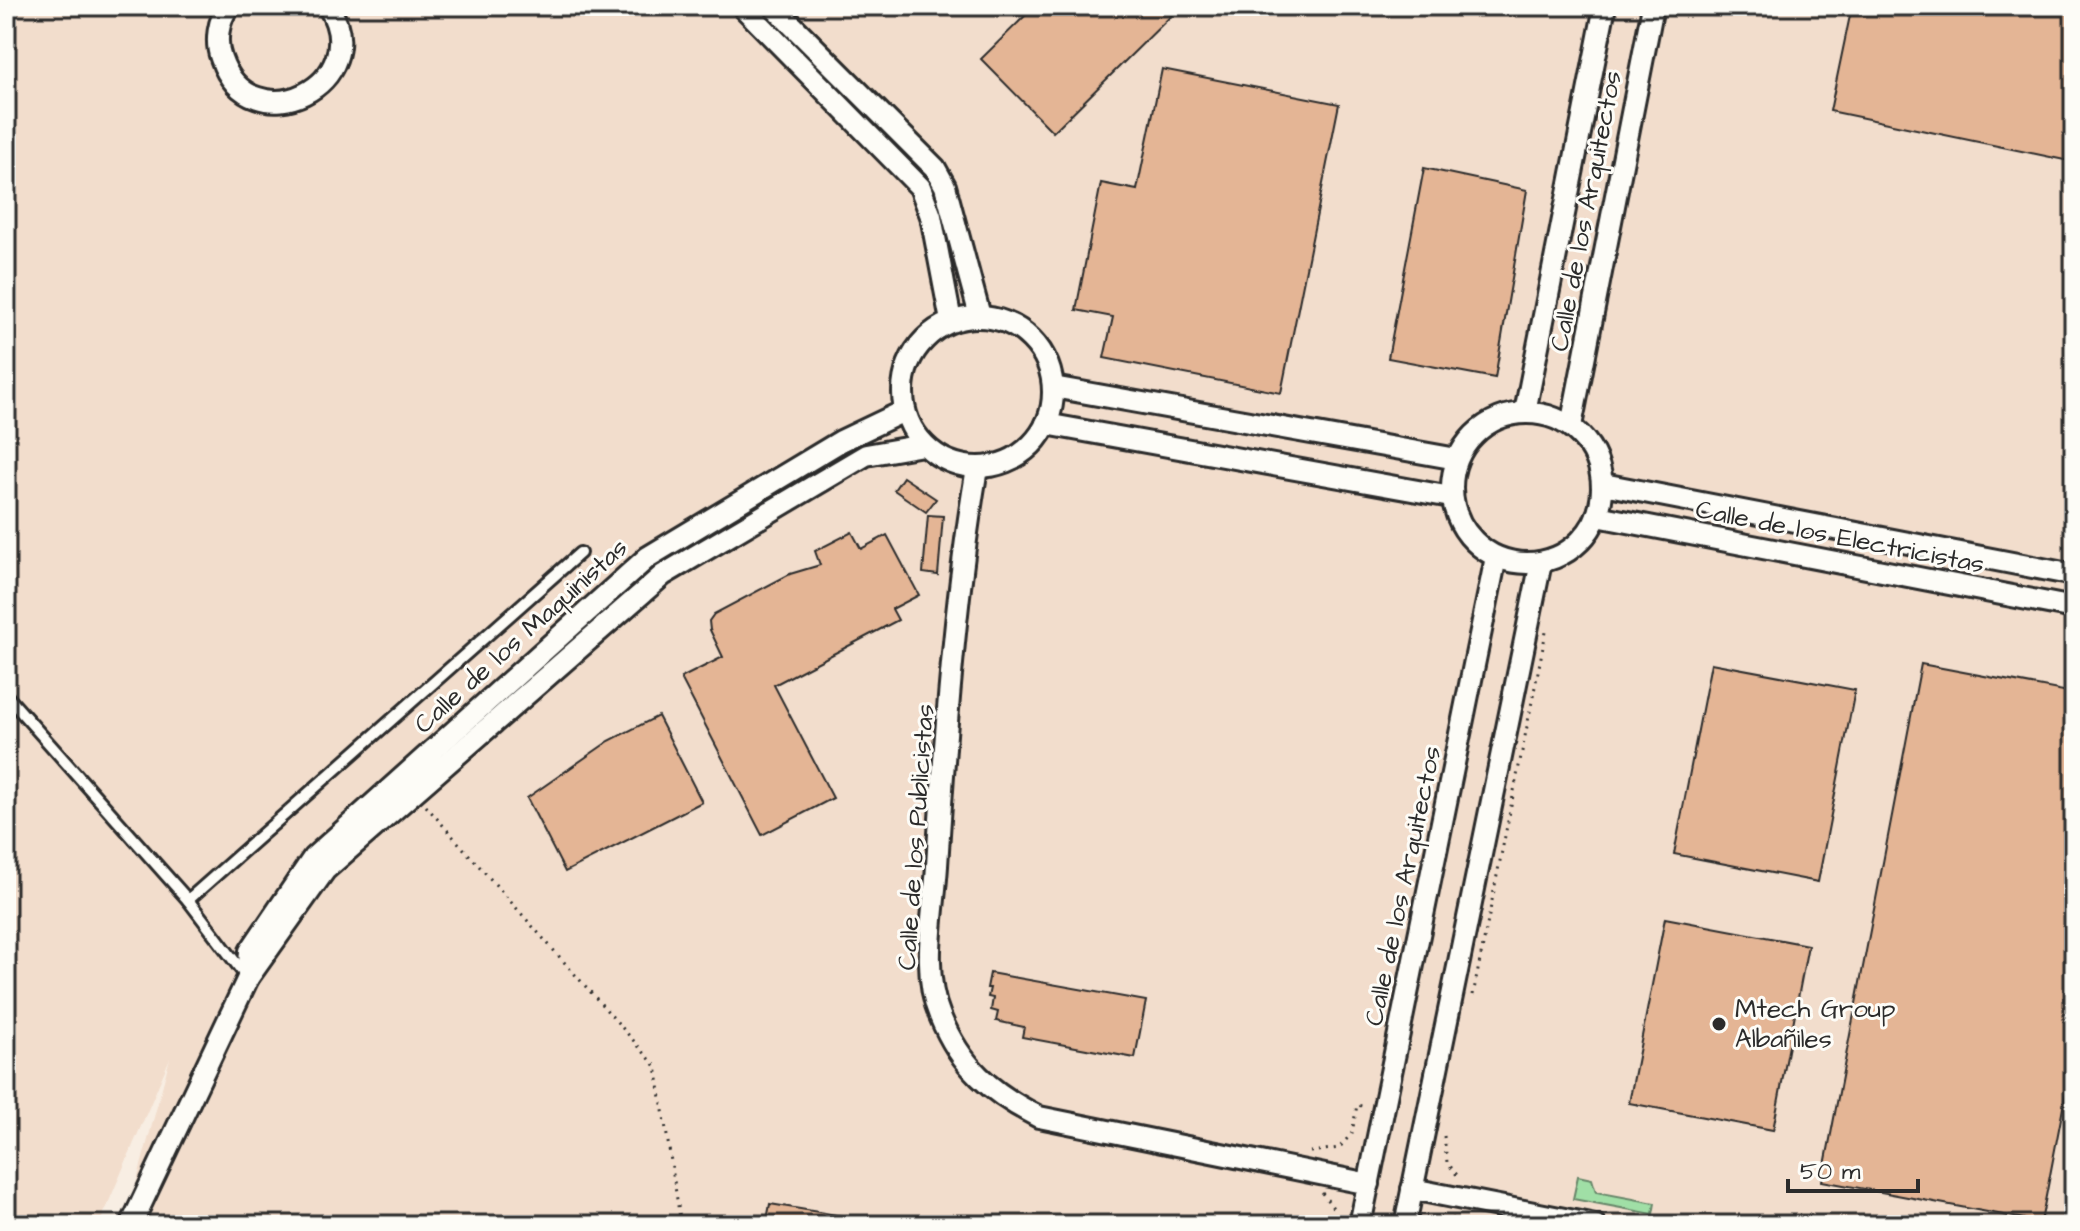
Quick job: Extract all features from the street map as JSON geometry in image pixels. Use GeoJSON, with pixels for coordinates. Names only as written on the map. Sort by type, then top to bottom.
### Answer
{"type":"FeatureCollection","features":[{"type":"Feature","properties":{"kind":"street"},"geometry":{"type":"LineString","coordinates":[[229,6],[218,30],[218,51],[225,71],[239,88],[255,97],[274,102],[293,100],[310,93],[325,80],[335,64],[339,45],[337,26],[328,6]]}},
{"type":"Feature","properties":{"kind":"street"},"geometry":{"type":"LineString","coordinates":[[742,6],[920,187],[931,216],[951,321]]}},
{"type":"Feature","properties":{"kind":"street"},"geometry":{"type":"LineString","coordinates":[[773,6],[935,168],[945,186],[980,316]]}},
{"type":"Feature","properties":{"kind":"street","name":"Calle de los Arquitectos"},"geometry":{"type":"LineString","coordinates":[[1525,412],[1605,6]]}},
{"type":"Feature","properties":{"kind":"street","name":"Calle de los Arquitectos"},"geometry":{"type":"LineString","coordinates":[[1571,426],[1653,6]]}},
{"type":"Feature","properties":{"kind":"street"},"geometry":{"type":"LineString","coordinates":[[980,316],[1002,320],[1022,330],[1038,345],[1049,365],[1053,387],[1046,424],[1034,442],[1018,456],[998,465],[977,468],[948,461],[923,445],[904,411],[902,390],[906,368],[916,348],[932,332],[951,321],[980,316]]}},
{"type":"Feature","properties":{"kind":"street"},"geometry":{"type":"LineString","coordinates":[[1053,387],[1457,459]]}},
{"type":"Feature","properties":{"kind":"street","name":"Calle de los Maquinistas"},"geometry":{"type":"LineString","coordinates":[[248,978],[250,951],[313,858],[648,557],[841,441],[904,411]]}},
{"type":"Feature","properties":{"kind":"street"},"geometry":{"type":"LineString","coordinates":[[1525,412],[1549,416],[1571,426],[1593,452],[1603,484],[1597,516],[1584,538],[1565,553],[1541,562],[1519,563],[1496,557],[1475,543],[1459,522],[1451,497],[1457,459],[1468,440],[1484,425],[1504,416],[1525,412]]}},
{"type":"Feature","properties":{"kind":"street"},"geometry":{"type":"LineString","coordinates":[[1046,424],[1451,497]]}},
{"type":"Feature","properties":{"kind":"street","name":"Calle de los Maquinistas"},"geometry":{"type":"LineString","coordinates":[[131,1225],[248,978],[325,870],[663,575],[866,455],[923,445]]}},
{"type":"Feature","properties":{"kind":"street","name":"Calle de los Publicistas"},"geometry":{"type":"LineString","coordinates":[[977,468],[940,813],[930,974],[939,1014],[963,1061],[1002,1098],[1039,1117],[1369,1184]]}},
{"type":"Feature","properties":{"kind":"street","name":"Calle de los Electricistas"},"geometry":{"type":"LineString","coordinates":[[1603,484],[2074,575]]}},
{"type":"Feature","properties":{"kind":"street","name":"Calle de los Electricistas"},"geometry":{"type":"LineString","coordinates":[[1597,516],[2074,608]]}},
{"type":"Feature","properties":{"kind":"street","name":"Calle de los Arquitectos"},"geometry":{"type":"LineString","coordinates":[[1360,1225],[1496,557]]}},
{"type":"Feature","properties":{"kind":"street"},"geometry":{"type":"LineString","coordinates":[[1405,1225],[1541,562]]}},
{"type":"Feature","properties":{"kind":"street"},"geometry":{"type":"LineString","coordinates":[[1412,1189],[1595,1225]]}},
{"type":"Feature","properties":{"kind":"lane"},"geometry":{"type":"LineString","coordinates":[[188,900],[580,553]]}},
{"type":"Feature","properties":{"kind":"lane"},"geometry":{"type":"LineString","coordinates":[[6,695],[188,900],[248,978]]}},
{"type":"Feature","properties":{"kind":"path"},"geometry":{"type":"LineString","coordinates":[[1472,1000],[1548,632],[1528,628]]}},
{"type":"Feature","properties":{"kind":"path"},"geometry":{"type":"LineString","coordinates":[[414,792],[656,1066],[681,1225]]}},
{"type":"Feature","properties":{"kind":"path"},"geometry":{"type":"LineString","coordinates":[[1294,1168],[1298,1151],[1329,1152],[1345,1143],[1352,1133],[1357,1105],[1384,1110]]}},
{"type":"Feature","properties":{"kind":"path"},"geometry":{"type":"LineString","coordinates":[[1426,1118],[1447,1123],[1443,1150],[1454,1173],[1464,1182]]}},
{"type":"Feature","properties":{"kind":"path"},"geometry":{"type":"LineString","coordinates":[[1320,1189],[1334,1209],[1335,1225]]}},
{"type":"Feature","properties":{"kind":"path"},"geometry":{"type":"LineString","coordinates":[[1437,1225],[1461,1217]]}},
{"type":"Feature","properties":{"kind":"shaded area"},"geometry":{"type":"Polygon","coordinates":[[[6,6],[2074,6],[2074,1225],[125,1225],[170,1058],[99,1225],[6,1225],[6,6]]]}},
{"type":"Feature","properties":{"kind":"green space"},"geometry":{"type":"Polygon","coordinates":[[[1578,1176],[1592,1179],[1596,1192],[1655,1203],[1653,1214],[1573,1199],[1578,1176]]]}},
{"type":"Feature","properties":{"kind":"building"},"geometry":{"type":"Polygon","coordinates":[[[1035,6],[1181,6],[1053,132],[981,59],[1035,6]]]}},
{"type":"Feature","properties":{"kind":"building"},"geometry":{"type":"Polygon","coordinates":[[[1852,6],[2074,6],[2074,162],[1830,111],[1852,6]]]}},
{"type":"Feature","properties":{"kind":"building"},"geometry":{"type":"Polygon","coordinates":[[[1162,69],[1339,104],[1281,393],[1104,358],[1113,317],[1076,310],[1101,183],[1137,190],[1162,69]]]}},
{"type":"Feature","properties":{"kind":"building"},"geometry":{"type":"Polygon","coordinates":[[[1424,168],[1527,190],[1495,378],[1388,358],[1424,168]]]}},
{"type":"Feature","properties":{"kind":"building"},"geometry":{"type":"Polygon","coordinates":[[[903,477],[936,499],[926,512],[894,490],[903,477]]]}},
{"type":"Feature","properties":{"kind":"building"},"geometry":{"type":"Polygon","coordinates":[[[928,515],[943,516],[938,575],[923,573],[928,515]]]}},
{"type":"Feature","properties":{"kind":"building"},"geometry":{"type":"Polygon","coordinates":[[[852,532],[861,549],[887,535],[919,595],[892,609],[898,620],[774,685],[833,798],[762,835],[681,678],[723,657],[710,630],[709,621],[714,614],[790,574],[820,565],[815,551],[852,532]]]}},
{"type":"Feature","properties":{"kind":"building"},"geometry":{"type":"Polygon","coordinates":[[[1711,663],[1855,690],[1818,882],[1674,854],[1711,663]]]}},
{"type":"Feature","properties":{"kind":"building"},"geometry":{"type":"Polygon","coordinates":[[[1921,664],[2074,693],[2074,1051],[2041,1222],[1822,1181],[1921,664]]]}},
{"type":"Feature","properties":{"kind":"building"},"geometry":{"type":"Polygon","coordinates":[[[658,716],[702,802],[565,872],[527,798],[609,741],[658,716]]]}},
{"type":"Feature","properties":{"kind":"building","name":"Mtech Group Albañiles"},"geometry":{"type":"Polygon","coordinates":[[[1665,918],[1808,945],[1773,1130],[1629,1103],[1665,918]]]}},
{"type":"Feature","properties":{"kind":"building"},"geometry":{"type":"Polygon","coordinates":[[[990,973],[1146,1001],[1135,1058],[1022,1037],[1024,1027],[996,1021],[998,1012],[991,1010],[993,998],[988,997],[990,973]]]}},
{"type":"Feature","properties":{"kind":"building"},"geometry":{"type":"Polygon","coordinates":[[[770,1204],[849,1217],[849,1225],[766,1225],[770,1204]]]}},
{"type":"Feature","properties":{"kind":"place","name":"Mtech Group Albañiles"},"geometry":{"type":"Point","coordinates":[1719,1024]}}]}
